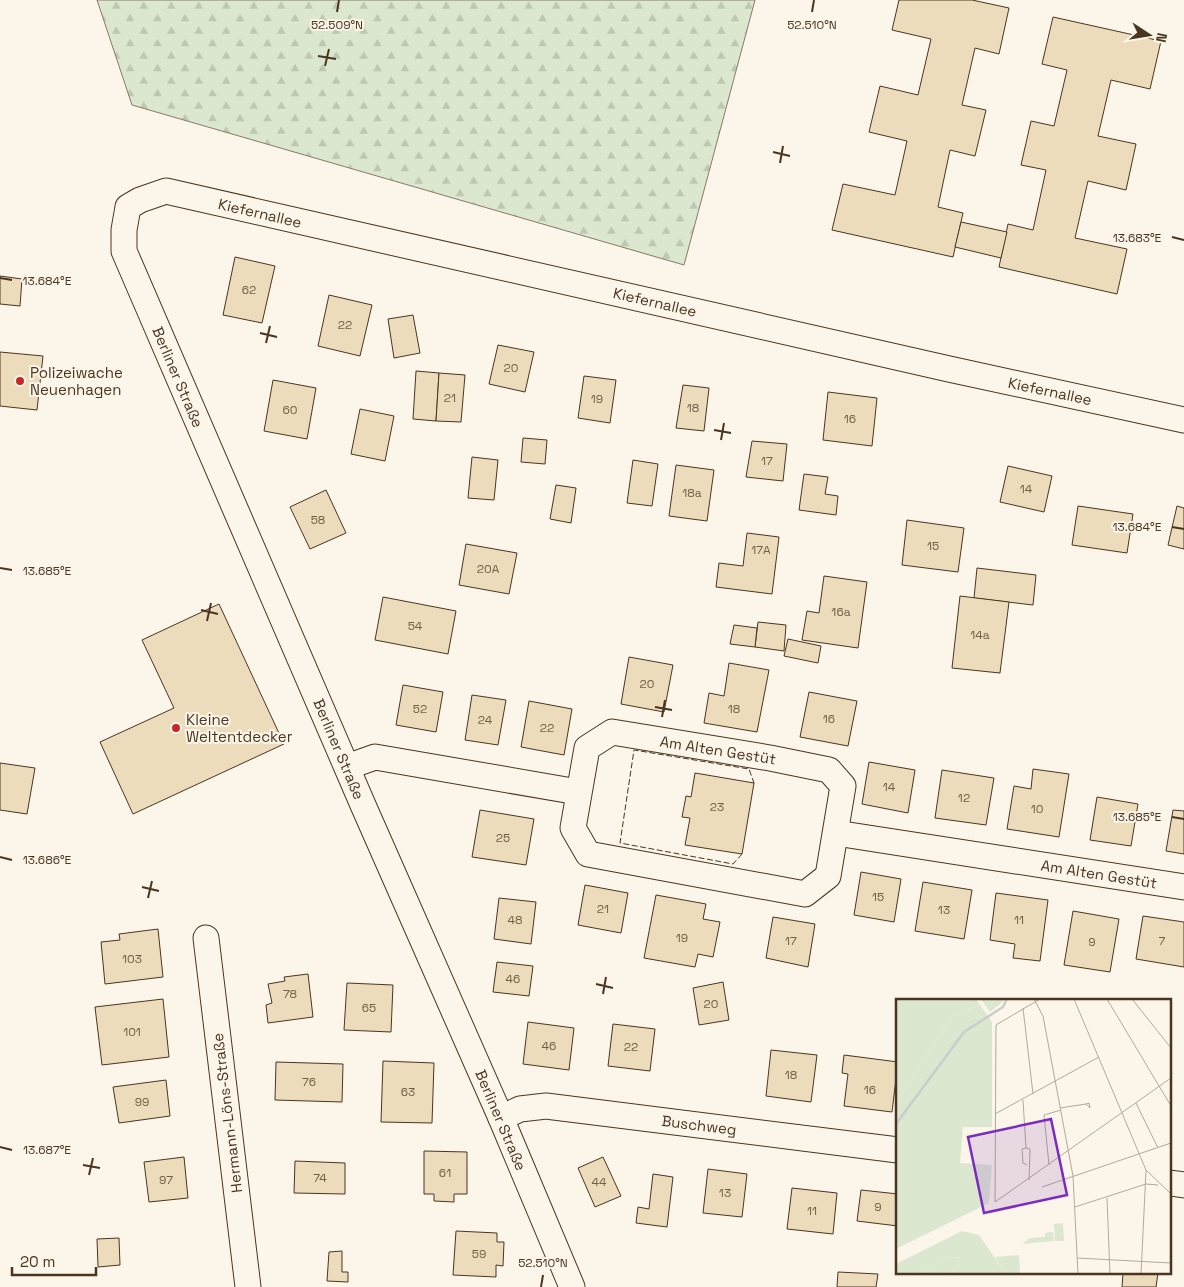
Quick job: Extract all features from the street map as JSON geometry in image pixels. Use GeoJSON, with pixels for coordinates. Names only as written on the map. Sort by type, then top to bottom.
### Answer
{"type":"FeatureCollection","features":[{"type":"Feature","properties":{"kind":"street","name":"Kiefernallee"},"geometry":{"type":"LineString","coordinates":[[128,206],[166,191],[959,371],[1184,420]]}},
{"type":"Feature","properties":{"kind":"street","name":"Berliner Straße"},"geometry":{"type":"LineString","coordinates":[[128,206],[124,230],[124,251],[347,767],[502,1118],[572,1287]]}},
{"type":"Feature","properties":{"kind":"street","name":"Am Alten Gestüt"},"geometry":{"type":"LineString","coordinates":[[612,732],[761,756],[829,770],[843,786],[828,876],[805,894],[588,854],[573,828],[578,792],[587,748],[612,732]]}},
{"type":"Feature","properties":{"kind":"street"},"geometry":{"type":"LineString","coordinates":[[347,767],[375,757],[578,792]]}},
{"type":"Feature","properties":{"kind":"street","name":"Am Alten Gestüt"},"geometry":{"type":"LineString","coordinates":[[836,833],[1184,887]]}},
{"type":"Feature","properties":{"kind":"street","name":"Hermann-Löns-Straße"},"geometry":{"type":"LineString","coordinates":[[206,938],[248,1287]]}},
{"type":"Feature","properties":{"kind":"street","name":"Buschweg"},"geometry":{"type":"LineString","coordinates":[[502,1118],[520,1109],[546,1106],[896,1150]]}},
{"type":"Feature","properties":{"kind":"green space"},"geometry":{"type":"Polygon","coordinates":[[[97,0],[755,0],[684,265],[132,105],[97,0]]]}},
{"type":"Feature","properties":{"kind":"building"},"geometry":{"type":"Polygon","coordinates":[[[899,0],[972,0],[1009,8],[999,54],[975,48],[962,105],[986,110],[975,156],[950,150],[938,207],[963,213],[953,257],[832,230],[843,184],[895,195],[907,141],[869,132],[880,86],[918,95],[931,39],[892,30],[899,0]]]}},
{"type":"Feature","properties":{"kind":"building"},"geometry":{"type":"Polygon","coordinates":[[[1053,17],[1161,41],[1150,89],[1111,80],[1098,136],[1136,144],[1126,190],[1088,181],[1075,238],[1127,249],[1117,294],[999,267],[1008,224],[1033,230],[1046,170],[1021,165],[1031,121],[1054,126],[1067,70],[1042,64],[1053,17]]]}},
{"type":"Feature","properties":{"kind":"building"},"geometry":{"type":"Polygon","coordinates":[[[961,222],[1007,232],[1001,258],[955,247],[961,222]]]}},
{"type":"Feature","properties":{"kind":"building"},"geometry":{"type":"Polygon","coordinates":[[[235,257],[275,266],[262,323],[223,315],[235,257]]]}},
{"type":"Feature","properties":{"kind":"building"},"geometry":{"type":"Polygon","coordinates":[[[0,276],[22,279],[20,306],[0,304],[0,276]]]}},
{"type":"Feature","properties":{"kind":"building"},"geometry":{"type":"Polygon","coordinates":[[[329,295],[372,305],[360,356],[318,346],[329,295]]]}},
{"type":"Feature","properties":{"kind":"building"},"geometry":{"type":"Polygon","coordinates":[[[413,315],[420,353],[394,358],[388,319],[413,315]]]}},
{"type":"Feature","properties":{"kind":"building"},"geometry":{"type":"Polygon","coordinates":[[[498,345],[534,352],[525,392],[489,384],[498,345]]]}},
{"type":"Feature","properties":{"kind":"building","name":"Polizeiwache Neuenhagen"},"geometry":{"type":"Polygon","coordinates":[[[0,352],[43,356],[37,410],[0,406],[0,352]]]}},
{"type":"Feature","properties":{"kind":"building"},"geometry":{"type":"Polygon","coordinates":[[[416,371],[439,373],[436,421],[413,419],[416,371]]]}},
{"type":"Feature","properties":{"kind":"building"},"geometry":{"type":"Polygon","coordinates":[[[439,373],[465,375],[461,422],[436,421],[439,373]]]}},
{"type":"Feature","properties":{"kind":"building"},"geometry":{"type":"Polygon","coordinates":[[[584,376],[616,380],[610,423],[578,418],[584,376]]]}},
{"type":"Feature","properties":{"kind":"building"},"geometry":{"type":"Polygon","coordinates":[[[273,380],[316,388],[307,439],[264,431],[273,380]]]}},
{"type":"Feature","properties":{"kind":"building"},"geometry":{"type":"Polygon","coordinates":[[[683,385],[709,388],[704,431],[676,428],[683,385]]]}},
{"type":"Feature","properties":{"kind":"building"},"geometry":{"type":"Polygon","coordinates":[[[828,392],[877,398],[872,446],[823,440],[828,392]]]}},
{"type":"Feature","properties":{"kind":"building"},"geometry":{"type":"Polygon","coordinates":[[[360,409],[394,416],[385,461],[351,454],[360,409]]]}},
{"type":"Feature","properties":{"kind":"building"},"geometry":{"type":"Polygon","coordinates":[[[523,438],[547,440],[545,464],[521,462],[523,438]]]}},
{"type":"Feature","properties":{"kind":"building"},"geometry":{"type":"Polygon","coordinates":[[[752,441],[787,444],[783,481],[746,477],[752,441]]]}},
{"type":"Feature","properties":{"kind":"building"},"geometry":{"type":"Polygon","coordinates":[[[472,457],[498,460],[494,500],[468,498],[472,457]]]}},
{"type":"Feature","properties":{"kind":"building"},"geometry":{"type":"Polygon","coordinates":[[[633,460],[658,464],[652,506],[627,503],[633,460]]]}},
{"type":"Feature","properties":{"kind":"building"},"geometry":{"type":"Polygon","coordinates":[[[676,465],[714,470],[707,521],[669,516],[676,465]]]}},
{"type":"Feature","properties":{"kind":"building"},"geometry":{"type":"Polygon","coordinates":[[[1008,466],[1052,476],[1044,512],[1000,502],[1008,466]]]}},
{"type":"Feature","properties":{"kind":"building"},"geometry":{"type":"Polygon","coordinates":[[[804,474],[828,477],[825,494],[838,496],[836,515],[799,510],[804,474]]]}},
{"type":"Feature","properties":{"kind":"building"},"geometry":{"type":"Polygon","coordinates":[[[556,485],[576,488],[571,523],[550,519],[556,485]]]}},
{"type":"Feature","properties":{"kind":"building"},"geometry":{"type":"Polygon","coordinates":[[[326,490],[346,533],[310,549],[290,507],[326,490]]]}},
{"type":"Feature","properties":{"kind":"building"},"geometry":{"type":"Polygon","coordinates":[[[1078,506],[1133,514],[1127,553],[1072,545],[1078,506]]]}},
{"type":"Feature","properties":{"kind":"building"},"geometry":{"type":"Polygon","coordinates":[[[1177,506],[1184,508],[1184,549],[1168,545],[1177,506]]]}},
{"type":"Feature","properties":{"kind":"building"},"geometry":{"type":"Polygon","coordinates":[[[907,520],[964,528],[958,572],[902,565],[907,520]]]}},
{"type":"Feature","properties":{"kind":"building"},"geometry":{"type":"Polygon","coordinates":[[[747,533],[779,537],[772,594],[716,587],[719,563],[743,566],[747,533]]]}},
{"type":"Feature","properties":{"kind":"building"},"geometry":{"type":"Polygon","coordinates":[[[466,544],[517,553],[509,594],[459,585],[466,544]]]}},
{"type":"Feature","properties":{"kind":"building"},"geometry":{"type":"Polygon","coordinates":[[[977,568],[1036,575],[1033,605],[974,598],[977,568]]]}},
{"type":"Feature","properties":{"kind":"building"},"geometry":{"type":"Polygon","coordinates":[[[824,576],[867,582],[858,648],[802,640],[807,611],[819,613],[824,576]]]}},
{"type":"Feature","properties":{"kind":"building"},"geometry":{"type":"Polygon","coordinates":[[[960,596],[1009,602],[1000,673],[952,668],[960,596]]]}},
{"type":"Feature","properties":{"kind":"building"},"geometry":{"type":"Polygon","coordinates":[[[383,597],[456,611],[448,654],[375,640],[383,597]]]}},
{"type":"Feature","properties":{"kind":"building","name":"Kleine Weltentdecker"},"geometry":{"type":"Polygon","coordinates":[[[219,604],[284,744],[133,814],[100,742],[174,708],[142,640],[219,604]]]}},
{"type":"Feature","properties":{"kind":"building"},"geometry":{"type":"Polygon","coordinates":[[[758,622],[786,625],[784,651],[755,647],[758,622]]]}},
{"type":"Feature","properties":{"kind":"building"},"geometry":{"type":"Polygon","coordinates":[[[734,625],[757,628],[755,647],[730,644],[734,625]]]}},
{"type":"Feature","properties":{"kind":"building"},"geometry":{"type":"Polygon","coordinates":[[[788,639],[821,646],[818,663],[784,656],[788,639]]]}},
{"type":"Feature","properties":{"kind":"building"},"geometry":{"type":"Polygon","coordinates":[[[629,657],[673,665],[664,712],[621,704],[629,657]]]}},
{"type":"Feature","properties":{"kind":"building"},"geometry":{"type":"Polygon","coordinates":[[[729,663],[769,670],[757,732],[704,723],[709,693],[724,696],[729,663]]]}},
{"type":"Feature","properties":{"kind":"building"},"geometry":{"type":"Polygon","coordinates":[[[403,685],[443,692],[436,732],[396,725],[403,685]]]}},
{"type":"Feature","properties":{"kind":"building"},"geometry":{"type":"Polygon","coordinates":[[[809,692],[857,701],[848,746],[800,737],[809,692]]]}},
{"type":"Feature","properties":{"kind":"building"},"geometry":{"type":"Polygon","coordinates":[[[472,695],[506,700],[498,745],[465,740],[472,695]]]}},
{"type":"Feature","properties":{"kind":"building"},"geometry":{"type":"Polygon","coordinates":[[[529,701],[572,709],[564,755],[521,747],[529,701]]]}},
{"type":"Feature","properties":{"kind":"building"},"geometry":{"type":"Polygon","coordinates":[[[869,762],[915,770],[908,813],[862,804],[869,762]]]}},
{"type":"Feature","properties":{"kind":"building"},"geometry":{"type":"Polygon","coordinates":[[[0,763],[35,768],[27,814],[0,810],[0,763]]]}},
{"type":"Feature","properties":{"kind":"building"},"geometry":{"type":"Polygon","coordinates":[[[1033,769],[1069,774],[1059,837],[1007,829],[1014,786],[1031,789],[1033,769]]]}},
{"type":"Feature","properties":{"kind":"building"},"geometry":{"type":"Polygon","coordinates":[[[942,770],[994,778],[986,825],[935,818],[942,770]]]}},
{"type":"Feature","properties":{"kind":"building"},"geometry":{"type":"Polygon","coordinates":[[[695,773],[754,783],[742,854],[685,845],[690,818],[682,817],[686,796],[691,797],[695,773]]]}},
{"type":"Feature","properties":{"kind":"building"},"geometry":{"type":"Polygon","coordinates":[[[1097,797],[1138,804],[1131,846],[1090,840],[1097,797]]]}},
{"type":"Feature","properties":{"kind":"building"},"geometry":{"type":"Polygon","coordinates":[[[480,810],[534,819],[526,865],[472,857],[480,810]]]}},
{"type":"Feature","properties":{"kind":"building"},"geometry":{"type":"Polygon","coordinates":[[[1173,810],[1184,811],[1184,854],[1166,851],[1173,810]]]}},
{"type":"Feature","properties":{"kind":"building"},"geometry":{"type":"Polygon","coordinates":[[[861,872],[901,879],[894,922],[854,915],[861,872]]]}},
{"type":"Feature","properties":{"kind":"building"},"geometry":{"type":"Polygon","coordinates":[[[923,882],[972,890],[964,939],[915,931],[923,882]]]}},
{"type":"Feature","properties":{"kind":"building"},"geometry":{"type":"Polygon","coordinates":[[[585,885],[628,893],[621,933],[578,925],[585,885]]]}},
{"type":"Feature","properties":{"kind":"building"},"geometry":{"type":"Polygon","coordinates":[[[996,893],[1048,900],[1040,961],[1013,958],[1015,944],[990,940],[996,893]]]}},
{"type":"Feature","properties":{"kind":"building"},"geometry":{"type":"Polygon","coordinates":[[[656,895],[706,904],[703,919],[720,922],[713,957],[698,954],[695,967],[644,958],[656,895]]]}},
{"type":"Feature","properties":{"kind":"building"},"geometry":{"type":"Polygon","coordinates":[[[499,898],[536,902],[531,944],[494,939],[499,898]]]}},
{"type":"Feature","properties":{"kind":"building"},"geometry":{"type":"Polygon","coordinates":[[[1073,911],[1119,919],[1110,972],[1064,965],[1073,911]]]}},
{"type":"Feature","properties":{"kind":"building"},"geometry":{"type":"Polygon","coordinates":[[[1143,916],[1184,922],[1184,967],[1136,959],[1143,916]]]}},
{"type":"Feature","properties":{"kind":"building"},"geometry":{"type":"Polygon","coordinates":[[[773,917],[815,924],[808,967],[766,958],[773,917]]]}},
{"type":"Feature","properties":{"kind":"building"},"geometry":{"type":"Polygon","coordinates":[[[158,929],[163,977],[105,984],[101,942],[120,940],[119,934],[158,929]]]}},
{"type":"Feature","properties":{"kind":"building"},"geometry":{"type":"Polygon","coordinates":[[[497,962],[533,966],[529,996],[493,992],[497,962]]]}},
{"type":"Feature","properties":{"kind":"building"},"geometry":{"type":"Polygon","coordinates":[[[308,974],[313,1017],[268,1023],[266,1005],[272,1003],[268,984],[285,981],[284,977],[308,974]]]}},
{"type":"Feature","properties":{"kind":"building"},"geometry":{"type":"Polygon","coordinates":[[[723,982],[729,1020],[699,1025],[693,988],[723,982]]]}},
{"type":"Feature","properties":{"kind":"building"},"geometry":{"type":"Polygon","coordinates":[[[347,983],[393,985],[391,1032],[344,1030],[347,983]]]}},
{"type":"Feature","properties":{"kind":"building"},"geometry":{"type":"Polygon","coordinates":[[[163,999],[169,1057],[102,1065],[95,1007],[163,999]]]}},
{"type":"Feature","properties":{"kind":"building"},"geometry":{"type":"Polygon","coordinates":[[[528,1022],[574,1028],[569,1070],[523,1064],[528,1022]]]}},
{"type":"Feature","properties":{"kind":"building"},"geometry":{"type":"Polygon","coordinates":[[[613,1024],[655,1029],[650,1071],[608,1066],[613,1024]]]}},
{"type":"Feature","properties":{"kind":"building"},"geometry":{"type":"Polygon","coordinates":[[[771,1050],[817,1055],[811,1102],[766,1096],[771,1050]]]}},
{"type":"Feature","properties":{"kind":"building"},"geometry":{"type":"Polygon","coordinates":[[[844,1055],[896,1062],[892,1112],[844,1106],[848,1074],[842,1073],[844,1055]]]}},
{"type":"Feature","properties":{"kind":"building"},"geometry":{"type":"Polygon","coordinates":[[[383,1061],[434,1063],[432,1123],[381,1122],[383,1061]]]}},
{"type":"Feature","properties":{"kind":"building"},"geometry":{"type":"Polygon","coordinates":[[[276,1062],[343,1064],[342,1102],[275,1100],[276,1062]]]}},
{"type":"Feature","properties":{"kind":"building"},"geometry":{"type":"Polygon","coordinates":[[[166,1080],[170,1116],[119,1123],[113,1087],[166,1080]]]}},
{"type":"Feature","properties":{"kind":"building"},"geometry":{"type":"Polygon","coordinates":[[[424,1151],[467,1152],[467,1194],[454,1194],[454,1202],[434,1201],[434,1194],[424,1194],[424,1151]]]}},
{"type":"Feature","properties":{"kind":"building"},"geometry":{"type":"Polygon","coordinates":[[[184,1157],[188,1198],[149,1202],[144,1162],[184,1157]]]}},
{"type":"Feature","properties":{"kind":"building"},"geometry":{"type":"Polygon","coordinates":[[[603,1157],[621,1196],[595,1207],[578,1168],[603,1157]]]}},
{"type":"Feature","properties":{"kind":"building"},"geometry":{"type":"Polygon","coordinates":[[[295,1161],[345,1163],[345,1194],[294,1193],[295,1161]]]}},
{"type":"Feature","properties":{"kind":"building"},"geometry":{"type":"Polygon","coordinates":[[[708,1169],[747,1174],[742,1217],[703,1213],[708,1169]]]}},
{"type":"Feature","properties":{"kind":"building"},"geometry":{"type":"Polygon","coordinates":[[[653,1174],[673,1177],[667,1227],[636,1223],[638,1207],[649,1209],[653,1174]]]}},
{"type":"Feature","properties":{"kind":"building"},"geometry":{"type":"Polygon","coordinates":[[[792,1188],[837,1193],[833,1234],[787,1229],[792,1188]]]}},
{"type":"Feature","properties":{"kind":"building"},"geometry":{"type":"Polygon","coordinates":[[[861,1190],[896,1194],[896,1226],[857,1221],[861,1190]]]}},
{"type":"Feature","properties":{"kind":"building"},"geometry":{"type":"Polygon","coordinates":[[[456,1231],[497,1233],[497,1242],[504,1242],[503,1266],[496,1265],[496,1277],[453,1275],[456,1231]]]}},
{"type":"Feature","properties":{"kind":"building"},"geometry":{"type":"Polygon","coordinates":[[[119,1238],[120,1265],[98,1267],[97,1239],[119,1238]]]}},
{"type":"Feature","properties":{"kind":"building"},"geometry":{"type":"Polygon","coordinates":[[[342,1251],[342,1272],[348,1272],[348,1282],[327,1281],[329,1252],[342,1251]]]}},
{"type":"Feature","properties":{"kind":"building"},"geometry":{"type":"Polygon","coordinates":[[[838,1272],[878,1274],[876,1287],[837,1287],[838,1272]]]}},
{"type":"Feature","properties":{"kind":"building"},"geometry":{"type":"Polygon","coordinates":[[[1123,1274],[1158,1274],[1156,1287],[1122,1287],[1123,1274]]]}},
{"type":"Feature","properties":{"kind":"fence"},"geometry":{"type":"LineString","coordinates":[[742,854],[733,864],[620,843],[634,750],[749,769],[754,783]]}},
{"type":"Feature","properties":{"kind":"place","name":"Polizeiwache Neuenhagen"},"geometry":{"type":"Point","coordinates":[20,381]}},
{"type":"Feature","properties":{"kind":"place","name":"Kleine Weltentdecker"},"geometry":{"type":"Point","coordinates":[176,728]}}]}
